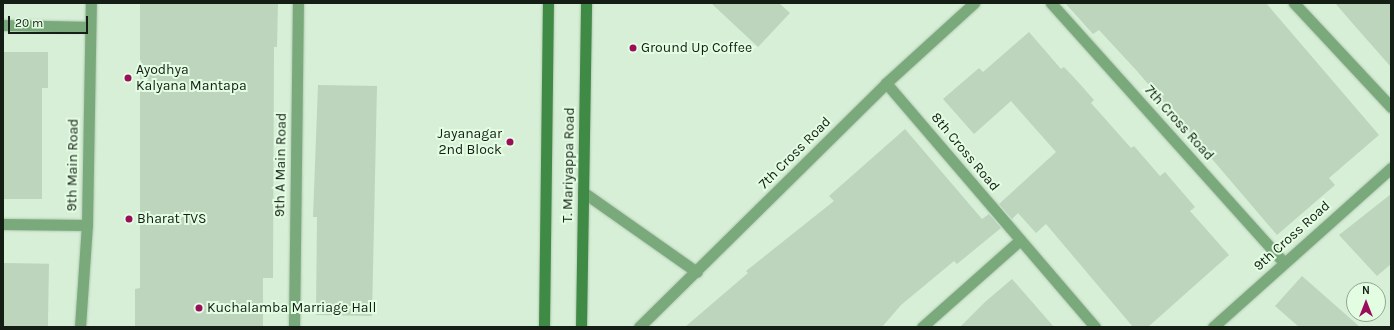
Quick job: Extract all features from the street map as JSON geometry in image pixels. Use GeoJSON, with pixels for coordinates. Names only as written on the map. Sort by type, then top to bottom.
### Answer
{"type":"FeatureCollection","features":[{"type":"Feature","properties":{"kind":"main road","name":"T. Mariyappa Road"},"geometry":{"type":"LineString","coordinates":[[544,327],[548,3]]}},
{"type":"Feature","properties":{"kind":"main road","name":"T. Mariyappa Road"},"geometry":{"type":"LineString","coordinates":[[581,327],[586,3]]}},
{"type":"Feature","properties":{"kind":"street","name":"9th Main Road"},"geometry":{"type":"LineString","coordinates":[[80,327],[86,225],[91,3]]}},
{"type":"Feature","properties":{"kind":"street","name":"9th A Main Road"},"geometry":{"type":"LineString","coordinates":[[294,327],[298,3]]}},
{"type":"Feature","properties":{"kind":"street","name":"7th Cross Road"},"geometry":{"type":"LineString","coordinates":[[639,327],[697,272],[886,83],[974,3]]}},
{"type":"Feature","properties":{"kind":"street","name":"7th Cross Road"},"geometry":{"type":"LineString","coordinates":[[1051,3],[1284,263]]}},
{"type":"Feature","properties":{"kind":"street"},"geometry":{"type":"LineString","coordinates":[[1294,3],[1391,107]]}},
{"type":"Feature","properties":{"kind":"street"},"geometry":{"type":"LineString","coordinates":[[3,25],[90,27]]}},
{"type":"Feature","properties":{"kind":"street","name":"8th Cross Road"},"geometry":{"type":"LineString","coordinates":[[886,83],[1095,327]]}},
{"type":"Feature","properties":{"kind":"street","name":"9th Cross Road"},"geometry":{"type":"LineString","coordinates":[[1213,327],[1391,168]]}},
{"type":"Feature","properties":{"kind":"street"},"geometry":{"type":"LineString","coordinates":[[583,192],[697,272]]}},
{"type":"Feature","properties":{"kind":"street"},"geometry":{"type":"LineString","coordinates":[[3,224],[86,225]]}},
{"type":"Feature","properties":{"kind":"street"},"geometry":{"type":"LineString","coordinates":[[922,327],[1020,240]]}},
{"type":"Feature","properties":{"kind":"building"},"geometry":{"type":"Polygon","coordinates":[[[140,3],[278,3],[277,47],[274,47],[273,278],[263,278],[263,327],[135,327],[135,289],[140,288],[140,3]]]}},
{"type":"Feature","properties":{"kind":"building"},"geometry":{"type":"Polygon","coordinates":[[[711,3],[779,3],[790,13],[758,47],[711,3]]]}},
{"type":"Feature","properties":{"kind":"building"},"geometry":{"type":"Polygon","coordinates":[[[1065,3],[1266,3],[1379,135],[1329,178],[1335,185],[1277,235],[1137,71],[1099,30],[1093,34],[1065,3]]]}},
{"type":"Feature","properties":{"kind":"building"},"geometry":{"type":"Polygon","coordinates":[[[1335,3],[1391,3],[1391,67],[1354,25],[1335,3]]]}},
{"type":"Feature","properties":{"kind":"building"},"geometry":{"type":"Polygon","coordinates":[[[1029,32],[1061,69],[1064,67],[1094,100],[1091,103],[1131,148],[1134,146],[1160,176],[1165,172],[1195,207],[1190,211],[1229,255],[1148,327],[1133,327],[1046,224],[1036,233],[1018,213],[1012,219],[999,204],[1056,152],[1011,101],[974,134],[943,99],[979,68],[983,72],[1029,32]]]}},
{"type":"Feature","properties":{"kind":"building"},"geometry":{"type":"Polygon","coordinates":[[[3,52],[48,52],[48,88],[42,88],[42,199],[3,199],[3,52]]]}},
{"type":"Feature","properties":{"kind":"building"},"geometry":{"type":"Polygon","coordinates":[[[318,85],[377,86],[372,316],[316,315],[317,217],[313,217],[318,85]]]}},
{"type":"Feature","properties":{"kind":"building"},"geometry":{"type":"Polygon","coordinates":[[[905,129],[982,219],[989,214],[1001,228],[957,264],[954,261],[901,305],[882,327],[685,327],[748,273],[746,271],[834,201],[829,196],[905,129]]]}},
{"type":"Feature","properties":{"kind":"building"},"geometry":{"type":"Polygon","coordinates":[[[1391,194],[1391,264],[1377,276],[1339,235],[1391,194]]]}},
{"type":"Feature","properties":{"kind":"building"},"geometry":{"type":"Polygon","coordinates":[[[3,263],[49,264],[48,327],[3,327],[3,263]]]}},
{"type":"Feature","properties":{"kind":"building"},"geometry":{"type":"Polygon","coordinates":[[[1302,276],[1346,315],[1346,322],[1354,322],[1360,327],[1299,327],[1275,306],[1302,276]]]}},
{"type":"Feature","properties":{"kind":"building"},"geometry":{"type":"Polygon","coordinates":[[[1012,279],[1054,327],[960,327],[985,302],[1012,279]]]}},
{"type":"Feature","properties":{"kind":"place","name":"Ground Up Coffee"},"geometry":{"type":"Point","coordinates":[633,48]}},
{"type":"Feature","properties":{"kind":"place","name":"Ayodhya Kalyana Mantapa"},"geometry":{"type":"Point","coordinates":[128,78]}},
{"type":"Feature","properties":{"kind":"place","name":"Jayanagar 2nd Block"},"geometry":{"type":"Point","coordinates":[510,142]}},
{"type":"Feature","properties":{"kind":"place","name":"Bharat TVS"},"geometry":{"type":"Point","coordinates":[129,219]}},
{"type":"Feature","properties":{"kind":"place","name":"Kuchalamba Marriage Hall"},"geometry":{"type":"Point","coordinates":[199,308]}}]}
